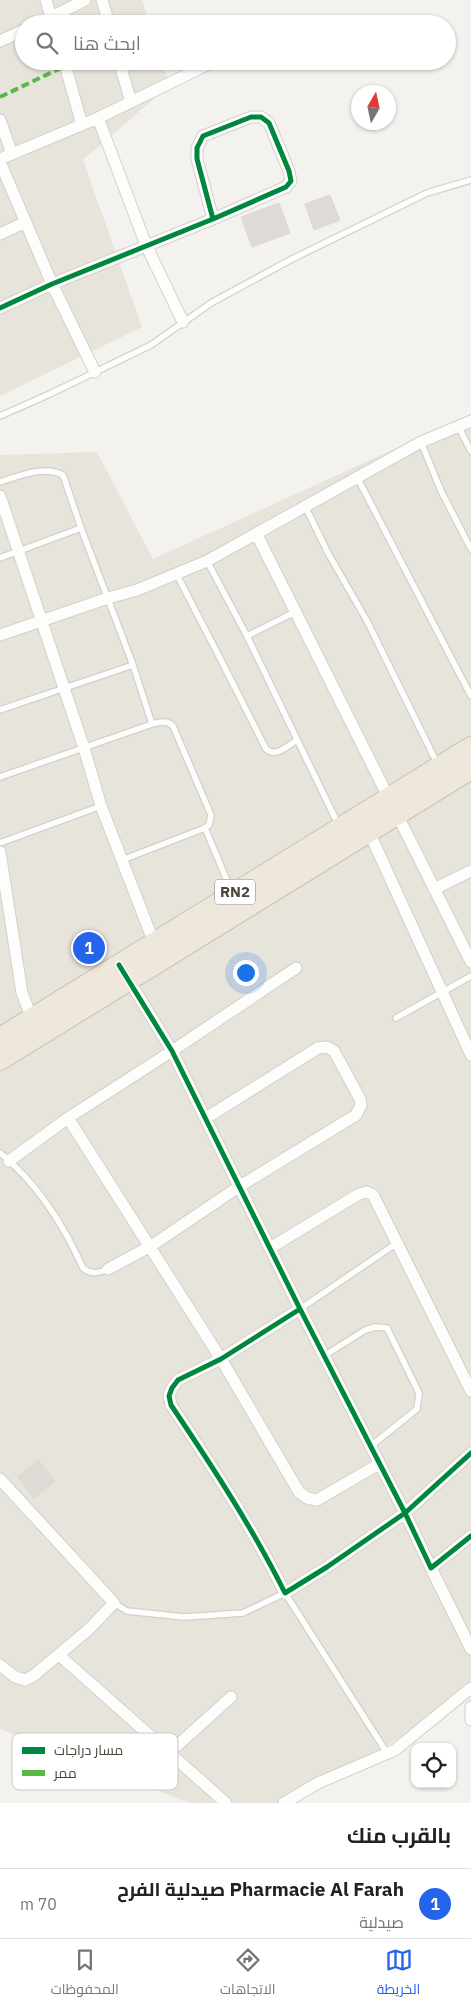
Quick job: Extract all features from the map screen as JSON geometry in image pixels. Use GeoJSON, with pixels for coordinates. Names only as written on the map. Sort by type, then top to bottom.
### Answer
{"type":"FeatureCollection","features":[{"type":"Feature","properties":{"kind":"highway","name":"RN2"},"geometry":{"type":"LineString","coordinates":[[0,1060],[35,1027],[124,972],[369,832],[394,806],[439,767],[471,747]]}},
{"type":"Feature","properties":{"kind":"highway","name":"RN2"},"geometry":{"type":"LineString","coordinates":[[124,972],[154,943],[340,828],[394,806],[471,769]]}},
{"type":"Feature","properties":{"kind":"highway","name":"RN2"},"geometry":{"type":"LineString","coordinates":[[0,1038],[35,1027]]}},
{"type":"Feature","properties":{"kind":"street"},"geometry":{"type":"LineString","coordinates":[[46,0],[50,15]]}},
{"type":"Feature","properties":{"kind":"street"},"geometry":{"type":"LineString","coordinates":[[61,15],[85,0]]}},
{"type":"Feature","properties":{"kind":"street"},"geometry":{"type":"LineString","coordinates":[[102,0],[106,15]]}},
{"type":"Feature","properties":{"kind":"street"},"geometry":{"type":"LineString","coordinates":[[0,41],[15,34]]}},
{"type":"Feature","properties":{"kind":"street"},"geometry":{"type":"LineString","coordinates":[[67,70],[82,125]]}},
{"type":"Feature","properties":{"kind":"street"},"geometry":{"type":"LineString","coordinates":[[122,70],[131,102]]}},
{"type":"Feature","properties":{"kind":"street"},"geometry":{"type":"LineString","coordinates":[[95,372],[52,284],[0,161],[12,154],[98,118],[197,70]]}},
{"type":"Feature","properties":{"kind":"street"},"geometry":{"type":"LineString","coordinates":[[0,308],[52,284],[213,219],[286,187],[291,180],[289,171],[269,123],[261,117],[251,117],[203,136],[197,148],[197,159],[213,219]]}},
{"type":"Feature","properties":{"kind":"street"},"geometry":{"type":"LineString","coordinates":[[98,118],[146,245],[183,322]]}},
{"type":"Feature","properties":{"kind":"street"},"geometry":{"type":"LineString","coordinates":[[0,120],[12,154]]}},
{"type":"Feature","properties":{"kind":"street"},"geometry":{"type":"LineString","coordinates":[[0,234],[26,222]]}},
{"type":"Feature","properties":{"kind":"street"},"geometry":{"type":"LineString","coordinates":[[0,635],[137,590],[207,562],[421,442],[471,420]]}},
{"type":"Feature","properties":{"kind":"street"},"geometry":{"type":"LineString","coordinates":[[0,496],[84,748],[101,806],[154,943]]}},
{"type":"Feature","properties":{"kind":"street"},"geometry":{"type":"LineString","coordinates":[[257,535],[471,962]]}},
{"type":"Feature","properties":{"kind":"street"},"geometry":{"type":"LineString","coordinates":[[369,832],[471,1055]]}},
{"type":"Feature","properties":{"kind":"street"},"geometry":{"type":"LineString","coordinates":[[0,852],[3,892],[22,993],[35,1027]]}},
{"type":"Feature","properties":{"kind":"street"},"geometry":{"type":"LineString","coordinates":[[434,889],[471,871]]}},
{"type":"Feature","properties":{"kind":"street"},"geometry":{"type":"LineString","coordinates":[[9,1160],[68,1118],[296,968]]}},
{"type":"Feature","properties":{"kind":"street"},"geometry":{"type":"LineString","coordinates":[[124,972],[172,1051],[300,1310],[406,1513],[471,1649]]}},
{"type":"Feature","properties":{"kind":"street"},"geometry":{"type":"LineString","coordinates":[[108,1269],[151,1246],[240,1186],[356,1115],[361,1104],[334,1051],[327,1047],[318,1048],[206,1118]]}},
{"type":"Feature","properties":{"kind":"street"},"geometry":{"type":"LineString","coordinates":[[68,1118],[221,1358],[299,1492],[307,1498],[317,1500],[380,1464]]}},
{"type":"Feature","properties":{"kind":"street"},"geometry":{"type":"LineString","coordinates":[[270,1248],[359,1194],[368,1192],[374,1195],[471,1391]]}},
{"type":"Feature","properties":{"kind":"street"},"geometry":{"type":"LineString","coordinates":[[300,1310],[221,1358],[178,1380],[169,1396],[171,1405],[224,1484],[285,1593],[406,1513],[471,1453]]}},
{"type":"Feature","properties":{"kind":"street"},"geometry":{"type":"LineString","coordinates":[[0,1479],[114,1603],[88,1630],[33,1676],[25,1680],[15,1678],[0,1665]]}},
{"type":"Feature","properties":{"kind":"street"},"geometry":{"type":"LineString","coordinates":[[431,1568],[471,1536]]}},
{"type":"Feature","properties":{"kind":"street"},"geometry":{"type":"LineString","coordinates":[[59,1655],[148,1733]]}},
{"type":"Feature","properties":{"kind":"street"},"geometry":{"type":"LineString","coordinates":[[284,1803],[318,1783],[404,1744],[471,1688]]}},
{"type":"Feature","properties":{"kind":"street"},"geometry":{"type":"LineString","coordinates":[[178,1745],[231,1697]]}},
{"type":"Feature","properties":{"kind":"street"},"geometry":{"type":"LineString","coordinates":[[471,1707],[471,1720]]}},
{"type":"Feature","properties":{"kind":"street"},"geometry":{"type":"LineString","coordinates":[[178,1759],[226,1803]]}},
{"type":"Feature","properties":{"kind":"lane"},"geometry":{"type":"LineString","coordinates":[[0,416],[151,345],[211,303],[292,259],[427,193],[471,180]]}},
{"type":"Feature","properties":{"kind":"lane"},"geometry":{"type":"LineString","coordinates":[[458,426],[471,451]]}},
{"type":"Feature","properties":{"kind":"lane"},"geometry":{"type":"LineString","coordinates":[[421,442],[440,491],[471,550]]}},
{"type":"Feature","properties":{"kind":"lane"},"geometry":{"type":"LineString","coordinates":[[0,482],[40,471],[49,470],[63,475],[81,528],[133,664],[152,724]]}},
{"type":"Feature","properties":{"kind":"lane"},"geometry":{"type":"LineString","coordinates":[[357,477],[471,696]]}},
{"type":"Feature","properties":{"kind":"lane"},"geometry":{"type":"LineString","coordinates":[[305,506],[328,553],[367,621],[439,767]]}},
{"type":"Feature","properties":{"kind":"lane"},"geometry":{"type":"LineString","coordinates":[[0,558],[81,528]]}},
{"type":"Feature","properties":{"kind":"lane"},"geometry":{"type":"LineString","coordinates":[[207,562],[248,636],[340,828]]}},
{"type":"Feature","properties":{"kind":"lane"},"geometry":{"type":"LineString","coordinates":[[176,575],[266,749],[270,753],[275,753],[297,740]]}},
{"type":"Feature","properties":{"kind":"lane"},"geometry":{"type":"LineString","coordinates":[[248,636],[295,612]]}},
{"type":"Feature","properties":{"kind":"lane"},"geometry":{"type":"LineString","coordinates":[[0,710],[133,664]]}},
{"type":"Feature","properties":{"kind":"lane"},"geometry":{"type":"LineString","coordinates":[[0,777],[152,724],[170,722],[211,815],[209,825],[121,860]]}},
{"type":"Feature","properties":{"kind":"lane"},"geometry":{"type":"LineString","coordinates":[[0,843],[101,806]]}},
{"type":"Feature","properties":{"kind":"lane"},"geometry":{"type":"LineString","coordinates":[[205,828],[233,894]]}},
{"type":"Feature","properties":{"kind":"lane"},"geometry":{"type":"LineString","coordinates":[[396,1018],[471,976]]}},
{"type":"Feature","properties":{"kind":"lane"},"geometry":{"type":"LineString","coordinates":[[0,1153],[9,1160],[33,1187],[58,1221],[83,1268],[89,1273],[96,1274],[108,1269]]}},
{"type":"Feature","properties":{"kind":"lane"},"geometry":{"type":"LineString","coordinates":[[300,1310],[397,1243]]}},
{"type":"Feature","properties":{"kind":"lane"},"geometry":{"type":"LineString","coordinates":[[324,1356],[365,1330],[375,1327],[387,1328],[419,1393],[419,1402],[417,1408],[370,1446]]}},
{"type":"Feature","properties":{"kind":"lane"},"geometry":{"type":"LineString","coordinates":[[114,1603],[127,1611],[184,1617],[242,1613],[285,1593],[387,1753]]}},
{"type":"Feature","properties":{"kind":"shaded area"},"geometry":{"type":"Polygon","coordinates":[[[0,0],[142,0],[147,15],[15,15],[15,70],[165,70],[170,85],[83,160],[142,327],[0,396],[0,0]]]}},
{"type":"Feature","properties":{"kind":"shaded area"},"geometry":{"type":"Polygon","coordinates":[[[471,414],[471,1695],[291,1803],[189,1803],[156,1790],[178,1790],[178,1733],[12,1734],[0,1729],[0,455],[97,452],[153,559],[471,414]]]}},
{"type":"Feature","properties":{"kind":"building"},"geometry":{"type":"Polygon","coordinates":[[[330,195],[340,220],[314,230],[305,204],[330,195]]]}},
{"type":"Feature","properties":{"kind":"building"},"geometry":{"type":"Polygon","coordinates":[[[279,203],[290,233],[252,247],[241,217],[279,203]]]}},
{"type":"Feature","properties":{"kind":"building"},"geometry":{"type":"Polygon","coordinates":[[[38,1460],[55,1481],[34,1498],[18,1477],[38,1460]]]}},
{"type":"Feature","properties":{"kind":"marked path"},"geometry":{"type":"LineString","coordinates":[[0,97],[57,70]]}},
{"type":"Feature","properties":{"kind":"cycle path"},"geometry":{"type":"LineString","coordinates":[[0,308],[52,284],[213,219],[286,187],[291,181],[289,171],[269,123],[261,117],[251,117],[203,136],[197,148],[197,159],[213,219]]}},
{"type":"Feature","properties":{"kind":"cycle path"},"geometry":{"type":"LineString","coordinates":[[119,965],[172,1051],[431,1568],[471,1536]]}},
{"type":"Feature","properties":{"kind":"cycle path"},"geometry":{"type":"LineString","coordinates":[[300,1309],[221,1359],[178,1380],[169,1396],[171,1405],[245,1521],[285,1593],[327,1567],[405,1513],[471,1453]]}},
{"type":"Feature","properties":{"kind":"place","name":"Pharmacie Al Farah صيدلية الفرح"},"geometry":{"type":"Point","coordinates":[89,948]}}]}
